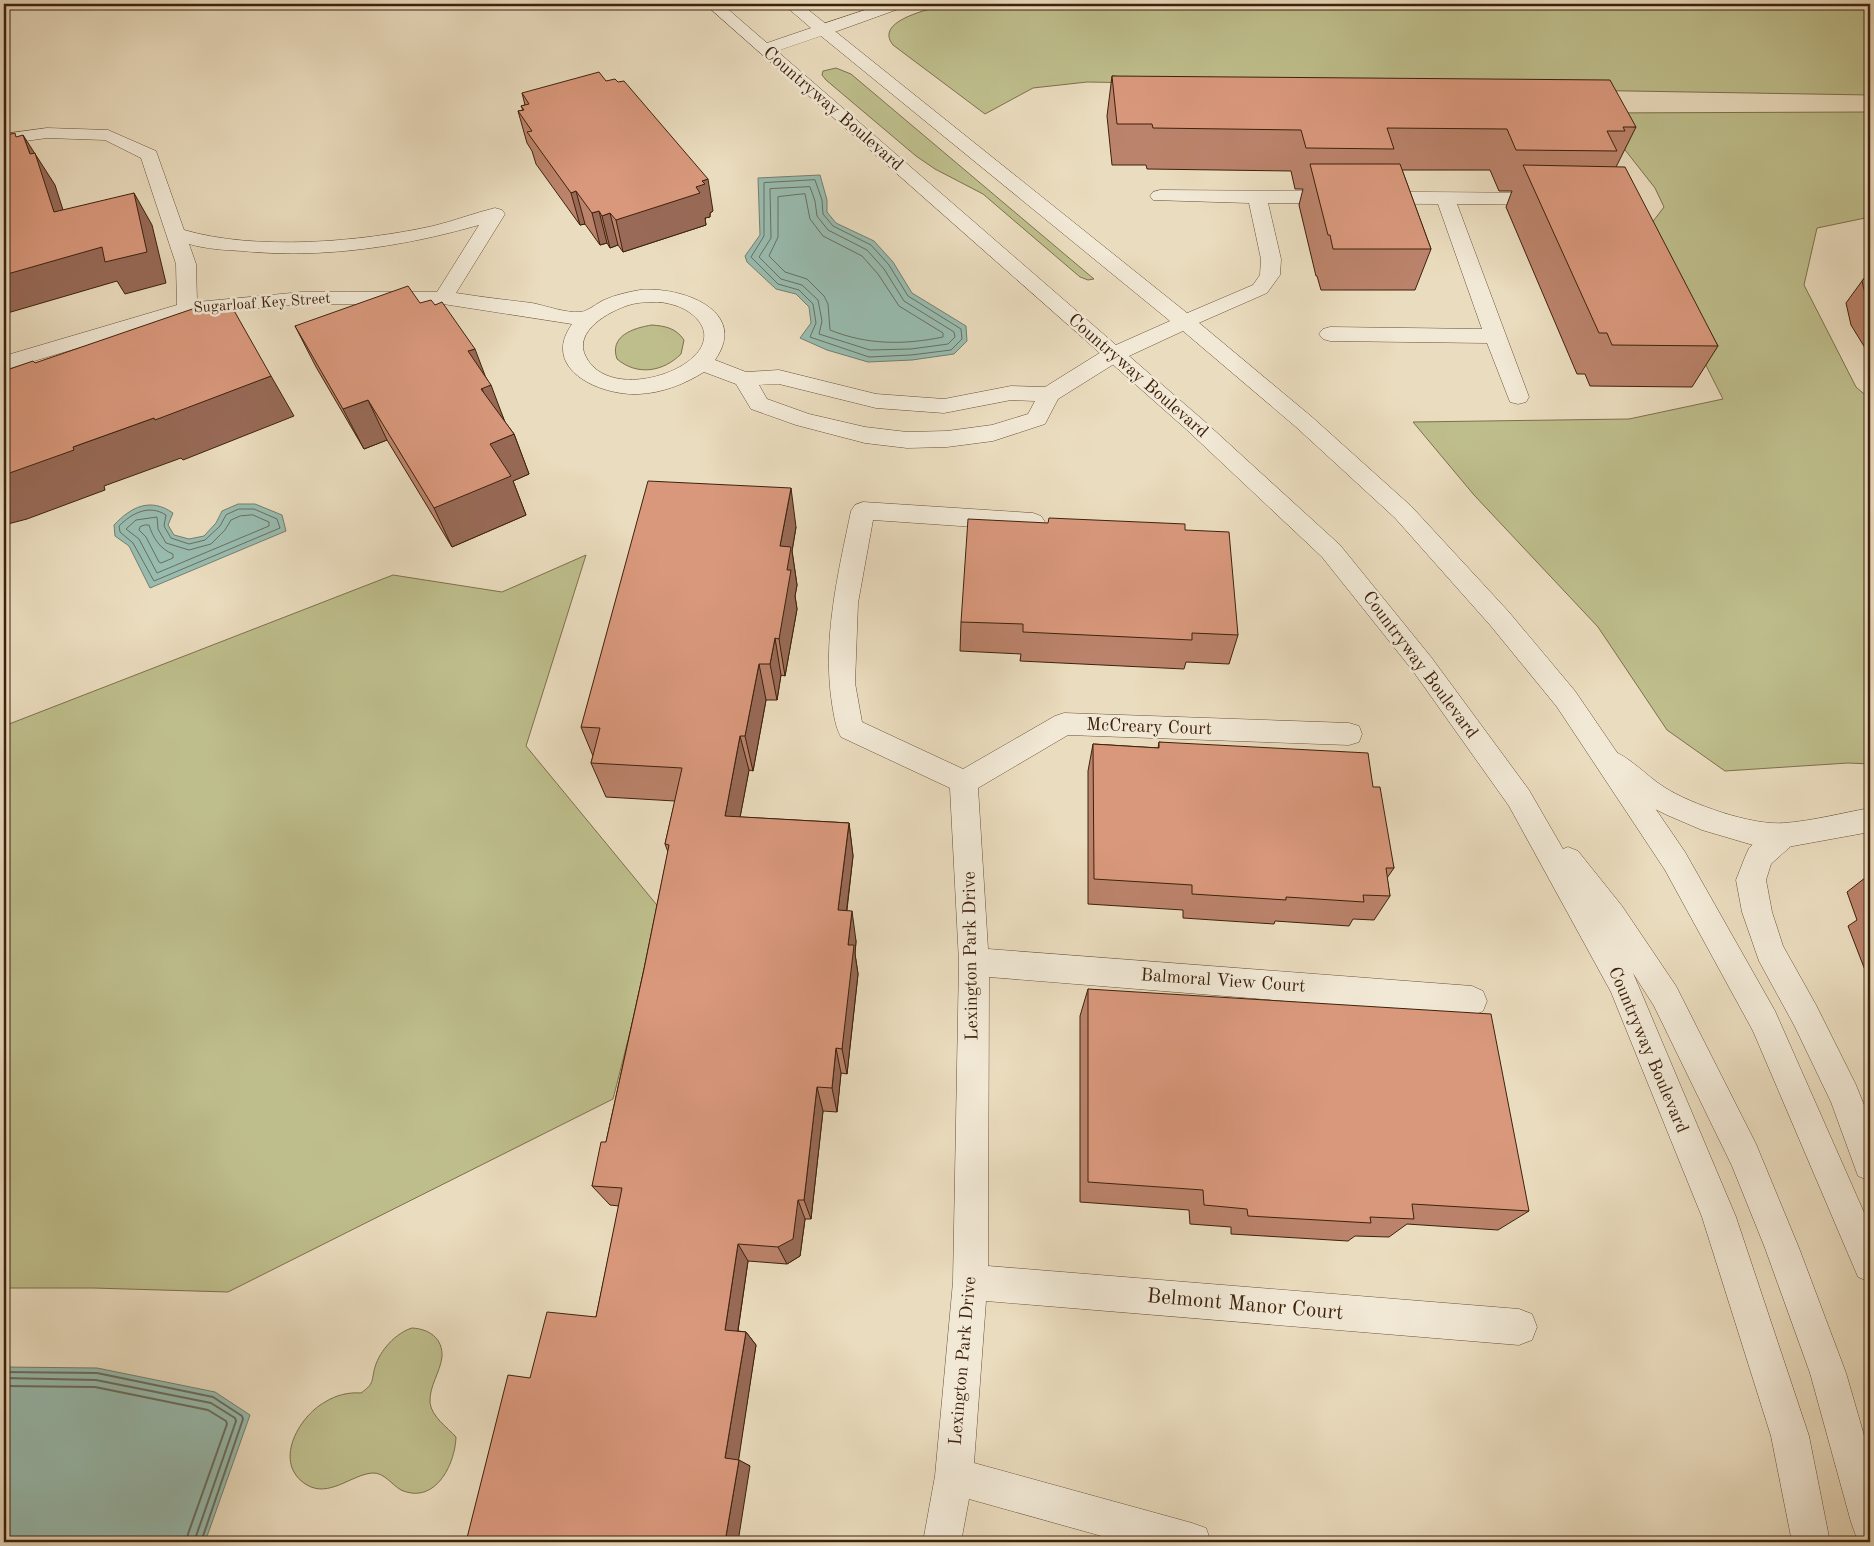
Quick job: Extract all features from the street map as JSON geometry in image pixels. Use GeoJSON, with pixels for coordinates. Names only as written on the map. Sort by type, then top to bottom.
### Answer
{"type":"FeatureCollection","features":[{"type":"Feature","properties":{"kind":"street","name":"Countryway Boulevard"},"geometry":{"type":"LineString","coordinates":[[713,4],[1195,425],[1331,550],[1422,664],[1519,798],[1623,985],[1718,1217],[1790,1436],[1808,1534]]}},
{"type":"Feature","properties":{"kind":"street"},"geometry":{"type":"LineString","coordinates":[[791,4],[1186,322],[1304,422],[1403,512],[1499,618],[1554,684],[1675,861],[1764,1021],[1870,1265]]}},
{"type":"Feature","properties":{"kind":"street"},"geometry":{"type":"LineString","coordinates":[[765,50],[898,4]]}},
{"type":"Feature","properties":{"kind":"street"},"geometry":{"type":"LineString","coordinates":[[4,139],[47,133],[108,135],[149,155],[186,264],[187,309]]}},
{"type":"Feature","properties":{"kind":"street"},"geometry":{"type":"LineString","coordinates":[[1160,196],[1562,199]]}},
{"type":"Feature","properties":{"kind":"street"},"geometry":{"type":"LineString","coordinates":[[702,363],[744,379],[779,377],[876,401],[944,406],[1011,392],[1048,394],[1114,354],[1260,289],[1270,275],[1271,259],[1257,197]]}},
{"type":"Feature","properties":{"kind":"street"},"geometry":{"type":"LineString","coordinates":[[1445,198],[1518,397]]}},
{"type":"Feature","properties":{"kind":"street"},"geometry":{"type":"LineString","coordinates":[[176,234],[204,242],[271,248],[363,244],[436,231],[495,214],[443,298]]}},
{"type":"Feature","properties":{"kind":"street"},"geometry":{"type":"LineString","coordinates":[[662,296],[682,300],[701,309],[710,319],[716,333],[713,348],[702,363],[676,379],[652,386],[617,386],[596,379],[576,362],[573,353],[574,337],[586,320],[596,311],[617,302],[638,297],[662,296]]}},
{"type":"Feature","properties":{"kind":"street","name":"Sugarloaf Key Street"},"geometry":{"type":"LineString","coordinates":[[4,363],[187,309],[302,298],[443,298],[532,310],[586,320]]}},
{"type":"Feature","properties":{"kind":"street"},"geometry":{"type":"LineString","coordinates":[[1330,334],[1495,336]]}},
{"type":"Feature","properties":{"kind":"street"},"geometry":{"type":"LineString","coordinates":[[744,379],[760,404],[768,407],[804,420],[864,436],[908,440],[947,439],[1002,430],[1037,419],[1048,394]]}},
{"type":"Feature","properties":{"kind":"street"},"geometry":{"type":"LineString","coordinates":[[964,782],[850,729],[842,683],[845,603],[862,511],[1052,524]]}},
{"type":"Feature","properties":{"kind":"street","name":"McCreary Court"},"geometry":{"type":"LineString","coordinates":[[964,782],[1064,724],[1349,734]]}},
{"type":"Feature","properties":{"kind":"street"},"geometry":{"type":"LineString","coordinates":[[1607,759],[1655,796],[1694,815],[1753,832],[1782,836],[1870,820]]}},
{"type":"Feature","properties":{"kind":"street","name":"Lexington Park Drive"},"geometry":{"type":"LineString","coordinates":[[942,1542],[954,1476],[970,1282],[974,962],[964,782]]}},
{"type":"Feature","properties":{"kind":"street"},"geometry":{"type":"LineString","coordinates":[[1519,798],[1612,915],[1665,996],[1701,1065],[1744,1156],[1782,1248],[1828,1373],[1870,1522]]}},
{"type":"Feature","properties":{"kind":"street"},"geometry":{"type":"LineString","coordinates":[[1782,836],[1759,857],[1751,880],[1757,912],[1770,951],[1805,1015],[1845,1096],[1870,1164]]}},
{"type":"Feature","properties":{"kind":"street","name":"Balmoral View Court"},"geometry":{"type":"LineString","coordinates":[[974,962],[1472,1000]]}},
{"type":"Feature","properties":{"kind":"street","name":"Belmont Manor Court"},"geometry":{"type":"LineString","coordinates":[[970,1282],[1519,1327]]}},
{"type":"Feature","properties":{"kind":"street"},"geometry":{"type":"LineString","coordinates":[[954,1476],[1192,1542]]}},
{"type":"Feature","properties":{"kind":"green space"},"geometry":{"type":"Polygon","coordinates":[[[948,4],[1870,4],[1870,95],[1087,82],[1033,88],[985,114],[893,45],[889,36],[891,29],[897,22],[948,4]]]}},
{"type":"Feature","properties":{"kind":"green space"},"geometry":{"type":"Polygon","coordinates":[[[836,68],[851,74],[1094,279],[1088,280],[1080,277],[983,194],[935,169],[916,156],[822,75],[823,71],[836,68]]]}},
{"type":"Feature","properties":{"kind":"green space"},"geometry":{"type":"Polygon","coordinates":[[[1870,112],[1870,217],[1817,228],[1804,285],[1856,387],[1870,399],[1870,764],[1848,763],[1725,771],[1667,730],[1598,627],[1474,495],[1413,422],[1629,419],[1723,399],[1641,237],[1664,207],[1655,188],[1596,113],[1870,112]]]}},
{"type":"Feature","properties":{"kind":"green space"},"geometry":{"type":"Polygon","coordinates":[[[652,325],[670,328],[681,336],[684,340],[681,354],[666,365],[650,370],[633,368],[617,359],[616,344],[624,334],[637,328],[652,325]]]}},
{"type":"Feature","properties":{"kind":"green space"},"geometry":{"type":"Polygon","coordinates":[[[586,555],[526,746],[661,910],[613,1099],[228,1292],[93,1288],[4,1288],[4,726],[393,575],[502,592],[586,555]]]}},
{"type":"Feature","properties":{"kind":"green space"},"geometry":{"type":"Polygon","coordinates":[[[412,1328],[424,1330],[434,1336],[442,1350],[441,1363],[431,1391],[430,1403],[437,1417],[456,1437],[452,1459],[441,1480],[424,1492],[413,1493],[401,1490],[376,1473],[364,1475],[340,1485],[323,1489],[307,1485],[297,1476],[291,1465],[290,1453],[298,1429],[315,1409],[325,1402],[338,1396],[361,1393],[369,1387],[377,1361],[389,1343],[406,1330],[412,1328]]]}},
{"type":"Feature","properties":{"kind":"water"},"geometry":{"type":"Polygon","coordinates":[[[820,175],[827,200],[827,212],[836,223],[874,241],[893,262],[912,293],[966,326],[967,341],[954,354],[912,360],[868,362],[827,350],[800,338],[811,323],[809,307],[796,294],[776,289],[747,262],[745,256],[760,235],[758,178],[820,175]]]}},
{"type":"Feature","properties":{"kind":"water"},"geometry":{"type":"Polygon","coordinates":[[[238,504],[255,504],[282,515],[286,531],[150,588],[129,546],[115,536],[114,525],[127,513],[141,506],[156,506],[165,508],[173,513],[168,525],[174,535],[189,539],[204,536],[216,523],[222,511],[238,504]]]}},
{"type":"Feature","properties":{"kind":"water"},"geometry":{"type":"Polygon","coordinates":[[[4,1367],[97,1368],[215,1392],[250,1415],[205,1542],[4,1542],[4,1367]]]}},
{"type":"Feature","properties":{"kind":"building"},"geometry":{"type":"Polygon","coordinates":[[[599,72],[606,81],[615,79],[618,82],[624,81],[708,179],[702,181],[705,184],[696,187],[700,193],[616,220],[610,213],[602,216],[599,211],[592,213],[576,191],[571,193],[527,132],[532,131],[518,111],[524,110],[521,106],[529,104],[522,93],[599,72]]]}},
{"type":"Feature","properties":{"kind":"building"},"geometry":{"type":"Polygon","coordinates":[[[1112,76],[1610,80],[1636,127],[1623,127],[1625,131],[1607,131],[1617,151],[1516,150],[1507,129],[1387,128],[1394,149],[1306,148],[1301,130],[1153,128],[1152,124],[1117,124],[1112,76]]]}},
{"type":"Feature","properties":{"kind":"building"},"geometry":{"type":"Polygon","coordinates":[[[4,129],[7,135],[15,133],[16,137],[23,135],[30,154],[35,153],[54,212],[134,193],[147,252],[105,262],[102,247],[4,275],[4,129]]]}},
{"type":"Feature","properties":{"kind":"building"},"geometry":{"type":"Polygon","coordinates":[[[1310,164],[1400,164],[1431,249],[1333,249],[1310,164]]]}},
{"type":"Feature","properties":{"kind":"building"},"geometry":{"type":"Polygon","coordinates":[[[1523,165],[1625,167],[1718,346],[1612,345],[1607,333],[1599,333],[1523,165]]]}},
{"type":"Feature","properties":{"kind":"building"},"geometry":{"type":"Polygon","coordinates":[[[1870,271],[1870,307],[1862,281],[1870,271]]]}},
{"type":"Feature","properties":{"kind":"building"},"geometry":{"type":"Polygon","coordinates":[[[408,286],[420,303],[431,300],[435,305],[442,302],[475,349],[468,351],[491,385],[481,389],[514,434],[490,444],[511,476],[434,508],[368,400],[343,409],[295,326],[408,286]]]}},
{"type":"Feature","properties":{"kind":"building"},"geometry":{"type":"Polygon","coordinates":[[[204,305],[208,310],[213,309],[214,313],[232,307],[271,376],[155,420],[154,418],[73,447],[74,450],[4,475],[4,371],[33,361],[35,363],[204,305]]]}},
{"type":"Feature","properties":{"kind":"building"},"geometry":{"type":"Polygon","coordinates":[[[648,481],[791,488],[780,546],[791,547],[787,570],[791,570],[779,639],[775,638],[770,664],[759,664],[745,736],[740,736],[725,816],[849,823],[838,910],[852,911],[848,945],[854,945],[842,1049],[836,1048],[832,1088],[817,1087],[804,1200],[798,1200],[793,1239],[778,1247],[738,1244],[725,1330],[746,1332],[725,1458],[739,1460],[725,1542],[466,1542],[508,1375],[530,1378],[547,1312],[596,1317],[622,1188],[592,1186],[601,1142],[606,1142],[644,969],[669,845],[665,844],[682,768],[591,763],[600,728],[581,727],[648,481]]]}},
{"type":"Feature","properties":{"kind":"building"},"geometry":{"type":"Polygon","coordinates":[[[1049,518],[1185,524],[1185,530],[1229,532],[1238,635],[1192,633],[1192,640],[1023,632],[1023,624],[961,622],[968,519],[1048,523],[1049,518]]]}},
{"type":"Feature","properties":{"kind":"building"},"geometry":{"type":"Polygon","coordinates":[[[1159,742],[1368,753],[1373,787],[1380,787],[1394,868],[1386,868],[1390,896],[1363,895],[1364,902],[1286,897],[1286,900],[1192,894],[1192,885],[1094,879],[1093,744],[1159,748],[1159,742]]]}},
{"type":"Feature","properties":{"kind":"building"},"geometry":{"type":"Polygon","coordinates":[[[1088,989],[1491,1014],[1529,1211],[1412,1204],[1414,1219],[1370,1217],[1371,1223],[1248,1216],[1247,1209],[1204,1205],[1203,1190],[1088,1182],[1088,989]]]}}]}
